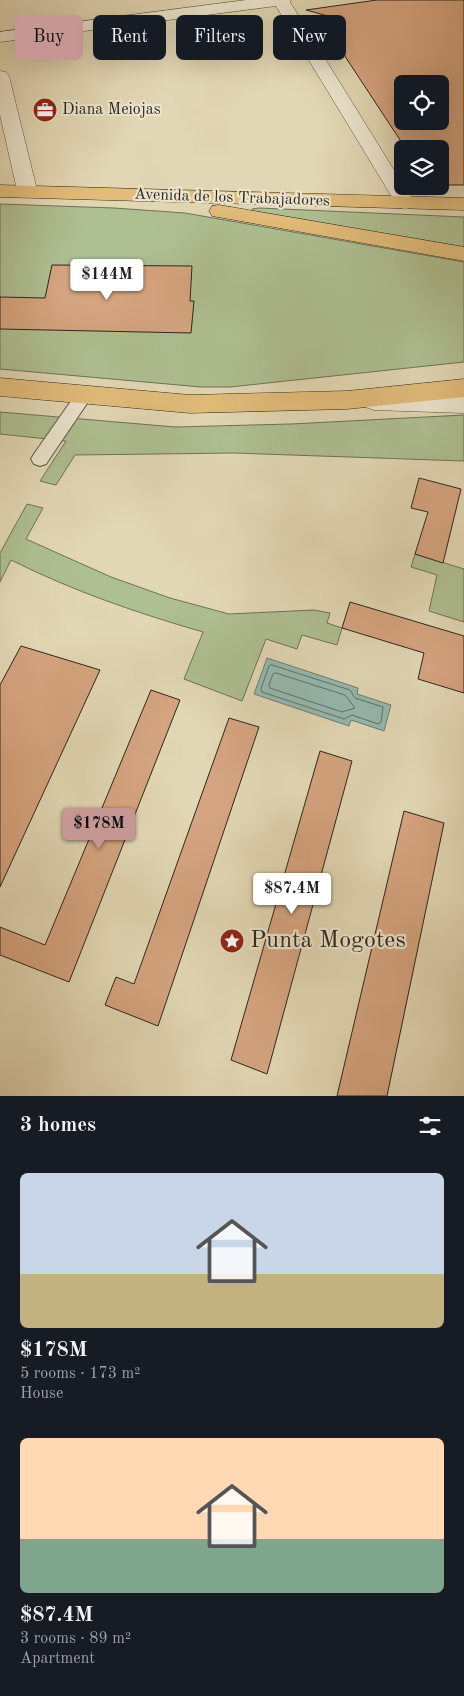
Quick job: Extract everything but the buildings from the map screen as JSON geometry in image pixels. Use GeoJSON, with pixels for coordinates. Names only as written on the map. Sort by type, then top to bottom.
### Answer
{"type":"FeatureCollection","features":[{"type":"Feature","properties":{"kind":"main road","name":"Avenida de los Trabajadores"},"geometry":{"type":"LineString","coordinates":[[0,191],[27,190],[134,195],[464,204]]}},
{"type":"Feature","properties":{"kind":"main road"},"geometry":{"type":"LineString","coordinates":[[134,195],[464,254]]}},
{"type":"Feature","properties":{"kind":"main road"},"geometry":{"type":"LineString","coordinates":[[0,387],[190,404],[347,400]]}},
{"type":"Feature","properties":{"kind":"street"},"geometry":{"type":"LineString","coordinates":[[0,37],[282,0],[405,203]]}},
{"type":"Feature","properties":{"kind":"street"},"geometry":{"type":"LineString","coordinates":[[0,76],[27,190]]}},
{"type":"Feature","properties":{"kind":"street"},"geometry":{"type":"LineString","coordinates":[[347,400],[460,392]]}},
{"type":"Feature","properties":{"kind":"lane"},"geometry":{"type":"LineString","coordinates":[[40,459],[84,395]]}},
{"type":"Feature","properties":{"kind":"green space"},"geometry":{"type":"Polygon","coordinates":[[[0,204],[114,208],[185,213],[464,262],[464,362],[230,387],[201,387],[0,369],[0,204]]]}},
{"type":"Feature","properties":{"kind":"green space"},"geometry":{"type":"Polygon","coordinates":[[[252,209],[464,217],[464,247],[252,211],[252,209]]]}},
{"type":"Feature","properties":{"kind":"green space"},"geometry":{"type":"Polygon","coordinates":[[[0,412],[175,427],[291,424],[464,415],[464,461],[234,453],[75,455],[56,485],[40,481],[66,441],[0,434],[0,412]]]}},
{"type":"Feature","properties":{"kind":"green space"},"geometry":{"type":"Polygon","coordinates":[[[27,504],[43,508],[26,539],[111,577],[170,598],[229,614],[314,610],[330,613],[327,623],[342,628],[337,645],[302,635],[297,649],[266,639],[242,701],[184,679],[203,632],[105,600],[58,582],[11,560],[0,582],[0,553],[27,504]]]}},
{"type":"Feature","properties":{"kind":"green space"},"geometry":{"type":"Polygon","coordinates":[[[415,554],[464,569],[464,622],[429,611],[437,575],[411,567],[415,554]]]}},
{"type":"Feature","properties":{"kind":"water"},"geometry":{"type":"Polygon","coordinates":[[[267,658],[358,688],[357,694],[391,705],[384,731],[351,720],[349,726],[254,694],[267,658]]]}},
{"type":"Feature","properties":{"kind":"place","name":"Diana Meiojas"},"geometry":{"type":"Point","coordinates":[45,110]}},
{"type":"Feature","properties":{"kind":"place","name":"Punta Mogotes"},"geometry":{"type":"Point","coordinates":[232,941]}}]}
